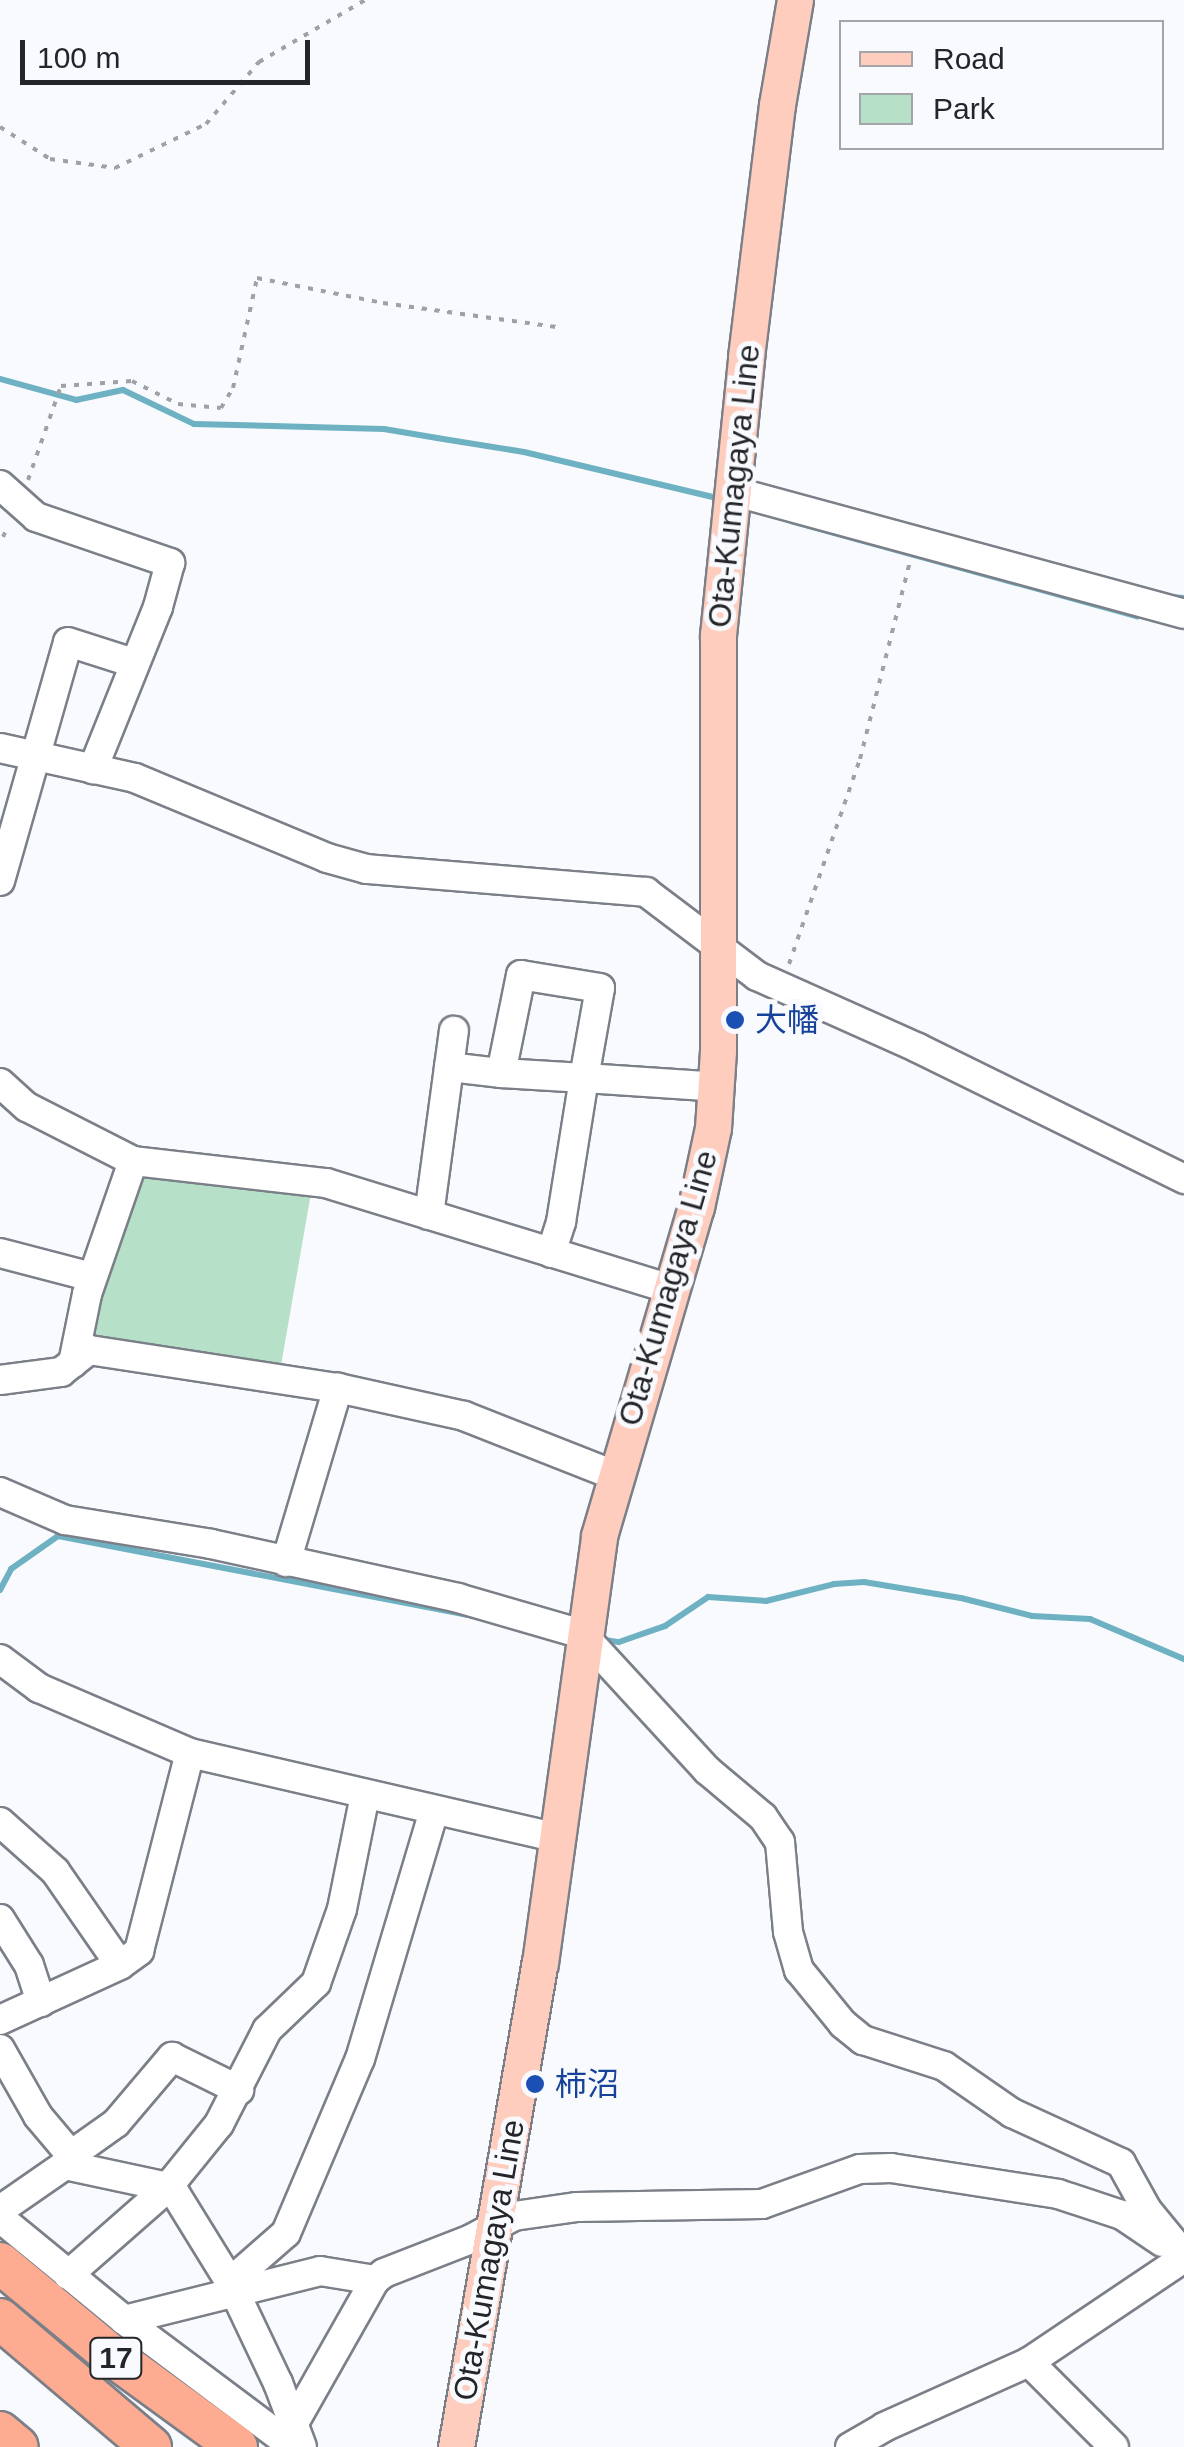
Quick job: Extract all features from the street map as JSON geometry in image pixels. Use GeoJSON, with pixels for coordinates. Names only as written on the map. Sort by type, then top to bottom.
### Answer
{"type":"FeatureCollection","features":[{"type":"Feature","properties":{"kind":"highway","name":"17"},"geometry":{"type":"LineString","coordinates":[[0,2262],[111,2355],[237,2447]]}},
{"type":"Feature","properties":{"kind":"highway","name":"17"},"geometry":{"type":"LineString","coordinates":[[0,2320],[151,2447]]}},
{"type":"Feature","properties":{"kind":"highway","name":"17"},"geometry":{"type":"LineString","coordinates":[[0,2353],[110,2447]]}},
{"type":"Feature","properties":{"kind":"highway"},"geometry":{"type":"LineString","coordinates":[[0,2432],[18,2447]]}},
{"type":"Feature","properties":{"kind":"main road","name":"Ota-Kumagaya Line"},"geometry":{"type":"LineString","coordinates":[[458,2444],[558,1838],[582,1634],[614,1475],[706,1166],[718,1087],[716,684],[732,492],[777,105],[795,0]]}},
{"type":"Feature","properties":{"kind":"street"},"geometry":{"type":"LineString","coordinates":[[10,492],[36,516],[170,564],[158,607],[93,769]]}},
{"type":"Feature","properties":{"kind":"street"},"geometry":{"type":"LineString","coordinates":[[732,492],[1184,614]]}},
{"type":"Feature","properties":{"kind":"street"},"geometry":{"type":"LineString","coordinates":[[0,881],[68,642],[134,663]]}},
{"type":"Feature","properties":{"kind":"street"},"geometry":{"type":"LineString","coordinates":[[0,748],[135,778],[327,858],[367,869],[646,892],[718,950],[780,987],[918,1048],[1184,1179]]}},
{"type":"Feature","properties":{"kind":"street"},"geometry":{"type":"LineString","coordinates":[[501,1073],[521,976],[600,988],[562,1222],[551,1253]]}},
{"type":"Feature","properties":{"kind":"street"},"geometry":{"type":"LineString","coordinates":[[429,1215],[454,1031]]}},
{"type":"Feature","properties":{"kind":"street"},"geometry":{"type":"LineString","coordinates":[[449,1068],[718,1087]]}},
{"type":"Feature","properties":{"kind":"street"},"geometry":{"type":"LineString","coordinates":[[0,1084],[27,1107],[132,1162],[326,1183],[670,1289]]}},
{"type":"Feature","properties":{"kind":"street"},"geometry":{"type":"LineString","coordinates":[[73,1363],[92,1278],[132,1162]]}},
{"type":"Feature","properties":{"kind":"street"},"geometry":{"type":"LineString","coordinates":[[0,1253],[92,1278]]}},
{"type":"Feature","properties":{"kind":"street"},"geometry":{"type":"LineString","coordinates":[[0,1380],[61,1372],[89,1350],[338,1388],[464,1416],[614,1475]]}},
{"type":"Feature","properties":{"kind":"street"},"geometry":{"type":"LineString","coordinates":[[286,1562],[338,1388]]}},
{"type":"Feature","properties":{"kind":"street"},"geometry":{"type":"LineString","coordinates":[[0,1492],[65,1520],[211,1544],[458,1598],[582,1634],[707,1770],[763,1817],[780,1842],[788,1932],[799,1970],[843,2024],[863,2040],[944,2066],[1012,2113],[1121,2164],[1147,2210],[1184,2257]]}},
{"type":"Feature","properties":{"kind":"street"},"geometry":{"type":"LineString","coordinates":[[0,1660],[39,1688],[190,1753],[558,1838]]}},
{"type":"Feature","properties":{"kind":"street"},"geometry":{"type":"LineString","coordinates":[[0,2020],[120,1966],[139,1951],[190,1753]]}},
{"type":"Feature","properties":{"kind":"street"},"geometry":{"type":"LineString","coordinates":[[68,2275],[168,2187],[219,2124],[267,2030],[316,1982],[342,1909],[365,1794]]}},
{"type":"Feature","properties":{"kind":"street"},"geometry":{"type":"LineString","coordinates":[[231,2287],[286,2233],[360,2059],[434,1810]]}},
{"type":"Feature","properties":{"kind":"street"},"geometry":{"type":"LineString","coordinates":[[0,1822],[55,1871],[120,1966]]}},
{"type":"Feature","properties":{"kind":"street"},"geometry":{"type":"LineString","coordinates":[[0,1919],[28,1964],[41,2002]]}},
{"type":"Feature","properties":{"kind":"street"},"geometry":{"type":"LineString","coordinates":[[0,2049],[68,2160],[168,2187],[231,2287],[297,2439]]}},
{"type":"Feature","properties":{"kind":"street"},"geometry":{"type":"LineString","coordinates":[[0,2210],[116,2122],[172,2057],[239,2090]]}},
{"type":"Feature","properties":{"kind":"street"},"geometry":{"type":"LineString","coordinates":[[297,2439],[375,2280],[384,2272],[514,2216],[577,2207],[762,2204],[860,2169],[891,2168],[1058,2194],[1122,2215],[1184,2257]]}},
{"type":"Feature","properties":{"kind":"street"},"geometry":{"type":"LineString","coordinates":[[0,2218],[124,2320],[297,2439]]}},
{"type":"Feature","properties":{"kind":"street"},"geometry":{"type":"LineString","coordinates":[[850,2447],[884,2427],[1029,2362],[1184,2257]]}},
{"type":"Feature","properties":{"kind":"street"},"geometry":{"type":"LineString","coordinates":[[124,2320],[231,2287],[320,2271],[375,2280]]}},
{"type":"Feature","properties":{"kind":"street"},"geometry":{"type":"LineString","coordinates":[[1029,2362],[1097,2441]]}},
{"type":"Feature","properties":{"kind":"path"},"geometry":{"type":"LineString","coordinates":[[0,127],[50,158],[115,168],[206,124],[259,62],[365,0]]}},
{"type":"Feature","properties":{"kind":"path"},"geometry":{"type":"LineString","coordinates":[[3,537],[10,492],[61,386],[132,381],[178,404],[221,408],[232,388],[257,278],[383,303],[556,327]]}},
{"type":"Feature","properties":{"kind":"path"},"geometry":{"type":"LineString","coordinates":[[780,987],[860,759],[915,542]]}},
{"type":"Feature","properties":{"kind":"green space"},"geometry":{"type":"Polygon","coordinates":[[[135,1176],[311,1193],[280,1371],[84,1344],[135,1176]]]}},
{"type":"Feature","properties":{"kind":"waterway"},"geometry":{"type":"LineString","coordinates":[[0,379],[76,400],[123,390],[194,424],[384,429],[524,452],[713,497]]}},
{"type":"Feature","properties":{"kind":"waterway"},"geometry":{"type":"LineString","coordinates":[[791,521],[1137,616],[1141,608]]}},
{"type":"Feature","properties":{"kind":"waterway"},"geometry":{"type":"LineString","coordinates":[[1170,597],[1184,598]]}},
{"type":"Feature","properties":{"kind":"waterway"},"geometry":{"type":"LineString","coordinates":[[0,1590],[11,1569],[58,1536],[477,1617]]}},
{"type":"Feature","properties":{"kind":"waterway"},"geometry":{"type":"LineString","coordinates":[[599,1639],[619,1642],[665,1626],[708,1597],[766,1601],[834,1584],[864,1582],[961,1598],[1032,1616],[1090,1619],[1184,1659]]}},
{"type":"Feature","properties":{"kind":"place","name":"大幡"},"geometry":{"type":"Point","coordinates":[735,1020]}},
{"type":"Feature","properties":{"kind":"place","name":"柿沼"},"geometry":{"type":"Point","coordinates":[535,2084]}}]}
